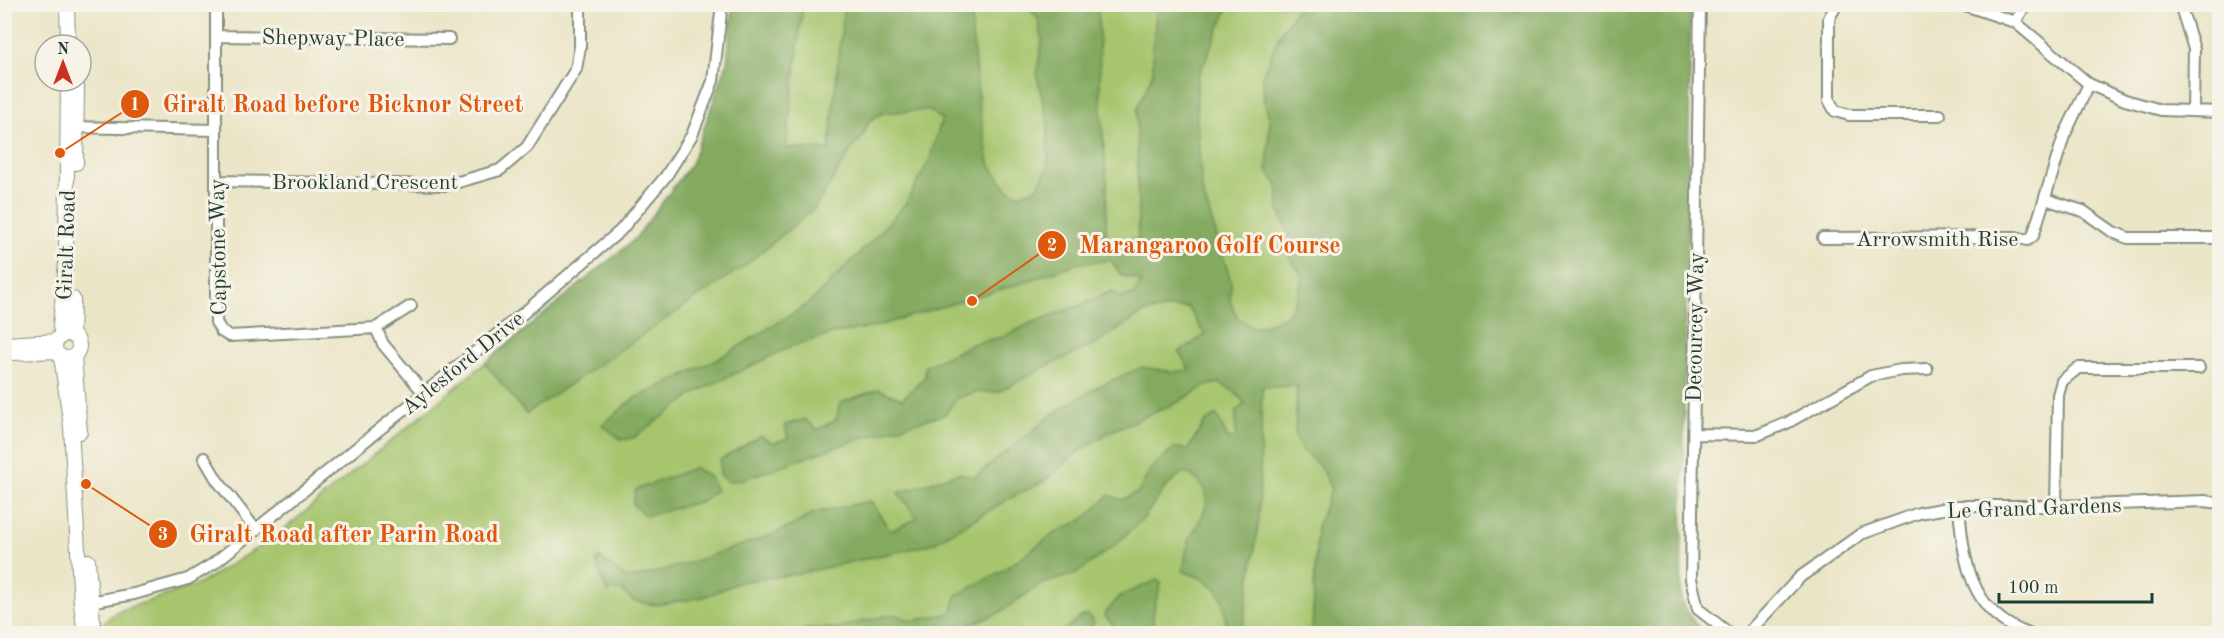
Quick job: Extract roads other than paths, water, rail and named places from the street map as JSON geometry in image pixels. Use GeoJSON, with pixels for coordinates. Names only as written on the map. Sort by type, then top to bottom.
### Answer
{"type":"FeatureCollection","features":[{"type":"Feature","properties":{"kind":"street"},"geometry":{"type":"LineString","coordinates":[[67,4],[68,33]]}},
{"type":"Feature","properties":{"kind":"street"},"geometry":{"type":"LineString","coordinates":[[76,4],[77,33]]}},
{"type":"Feature","properties":{"kind":"street","name":"Capstone Way"},"geometry":{"type":"LineString","coordinates":[[216,4],[216,322],[221,331],[229,336],[376,328],[411,306]]}},
{"type":"Feature","properties":{"kind":"street","name":"Brookland Crescent"},"geometry":{"type":"LineString","coordinates":[[216,181],[448,185],[500,170],[527,147],[576,69],[580,47],[580,4]]}},
{"type":"Feature","properties":{"kind":"street","name":"Aylesford Drive"},"geometry":{"type":"LineString","coordinates":[[86,603],[135,594],[188,579],[213,564],[526,311],[620,231],[666,176],[692,135],[713,81],[722,4]]}},
{"type":"Feature","properties":{"kind":"street","name":"Decourcey Way"},"geometry":{"type":"LineString","coordinates":[[1700,4],[1690,579],[1698,609],[1730,633]]}},
{"type":"Feature","properties":{"kind":"street"},"geometry":{"type":"LineString","coordinates":[[1839,4],[1829,18],[1829,100],[1835,111],[1849,115],[1940,115]]}},
{"type":"Feature","properties":{"kind":"street"},"geometry":{"type":"LineString","coordinates":[[1962,4],[2015,22],[2089,84],[2125,100],[2162,110],[2220,112]]}},
{"type":"Feature","properties":{"kind":"street"},"geometry":{"type":"LineString","coordinates":[[2015,22],[2026,4]]}},
{"type":"Feature","properties":{"kind":"street"},"geometry":{"type":"LineString","coordinates":[[2180,4],[2194,50],[2193,111]]}},
{"type":"Feature","properties":{"kind":"street","name":"Shepway Place"},"geometry":{"type":"LineString","coordinates":[[216,36],[449,39]]}},
{"type":"Feature","properties":{"kind":"street","name":"Arrowsmith Rise"},"geometry":{"type":"LineString","coordinates":[[1823,238],[2016,237],[2027,240],[2033,236],[2064,136],[2089,84]]}},
{"type":"Feature","properties":{"kind":"street","name":"Giralt Road"},"geometry":{"type":"LineString","coordinates":[[69,93],[72,127]]}},
{"type":"Feature","properties":{"kind":"street","name":"Giralt Road"},"geometry":{"type":"LineString","coordinates":[[76,93],[65,285],[60,326],[64,346],[86,603],[85,633]]}},
{"type":"Feature","properties":{"kind":"street"},"geometry":{"type":"LineString","coordinates":[[72,127],[216,130]]}},
{"type":"Feature","properties":{"kind":"street"},"geometry":{"type":"LineString","coordinates":[[2045,199],[2083,211],[2113,232],[2128,238],[2216,238]]}},
{"type":"Feature","properties":{"kind":"street"},"geometry":{"type":"LineString","coordinates":[[376,328],[383,344],[423,392]]}},
{"type":"Feature","properties":{"kind":"street"},"geometry":{"type":"LineString","coordinates":[[4,344],[64,346]]}},
{"type":"Feature","properties":{"kind":"street"},"geometry":{"type":"LineString","coordinates":[[4,353],[64,346]]}},
{"type":"Feature","properties":{"kind":"street"},"geometry":{"type":"LineString","coordinates":[[2056,506],[2058,395],[2062,381],[2078,368],[2199,368]]}},
{"type":"Feature","properties":{"kind":"street"},"geometry":{"type":"LineString","coordinates":[[1693,434],[1758,435],[1787,423],[1871,376],[1901,370],[1927,369]]}},
{"type":"Feature","properties":{"kind":"street"},"geometry":{"type":"LineString","coordinates":[[204,458],[217,480],[256,530]]}},
{"type":"Feature","properties":{"kind":"street","name":"Le Grand Gardens"},"geometry":{"type":"LineString","coordinates":[[1747,633],[1800,577],[1861,534],[1919,513],[1959,506],[2056,506],[2205,501],[2220,504]]}},
{"type":"Feature","properties":{"kind":"street"},"geometry":{"type":"LineString","coordinates":[[1959,506],[1962,545],[1973,585],[1994,615],[2015,629],[2029,633]]}},
{"type":"Feature","properties":{"kind":"street","name":"Giralt Road"},"geometry":{"type":"LineString","coordinates":[[86,603],[94,633]]}},
{"type":"Feature","properties":{"kind":"place","name":"Giralt Road before Bicknor Street"},"geometry":{"type":"Point","coordinates":[60,153]}},
{"type":"Feature","properties":{"kind":"place","name":"Marangaroo Golf Course"},"geometry":{"type":"Point","coordinates":[972,301]}},
{"type":"Feature","properties":{"kind":"place","name":"Giralt Road after Parin Road"},"geometry":{"type":"Point","coordinates":[86,484]}}]}
